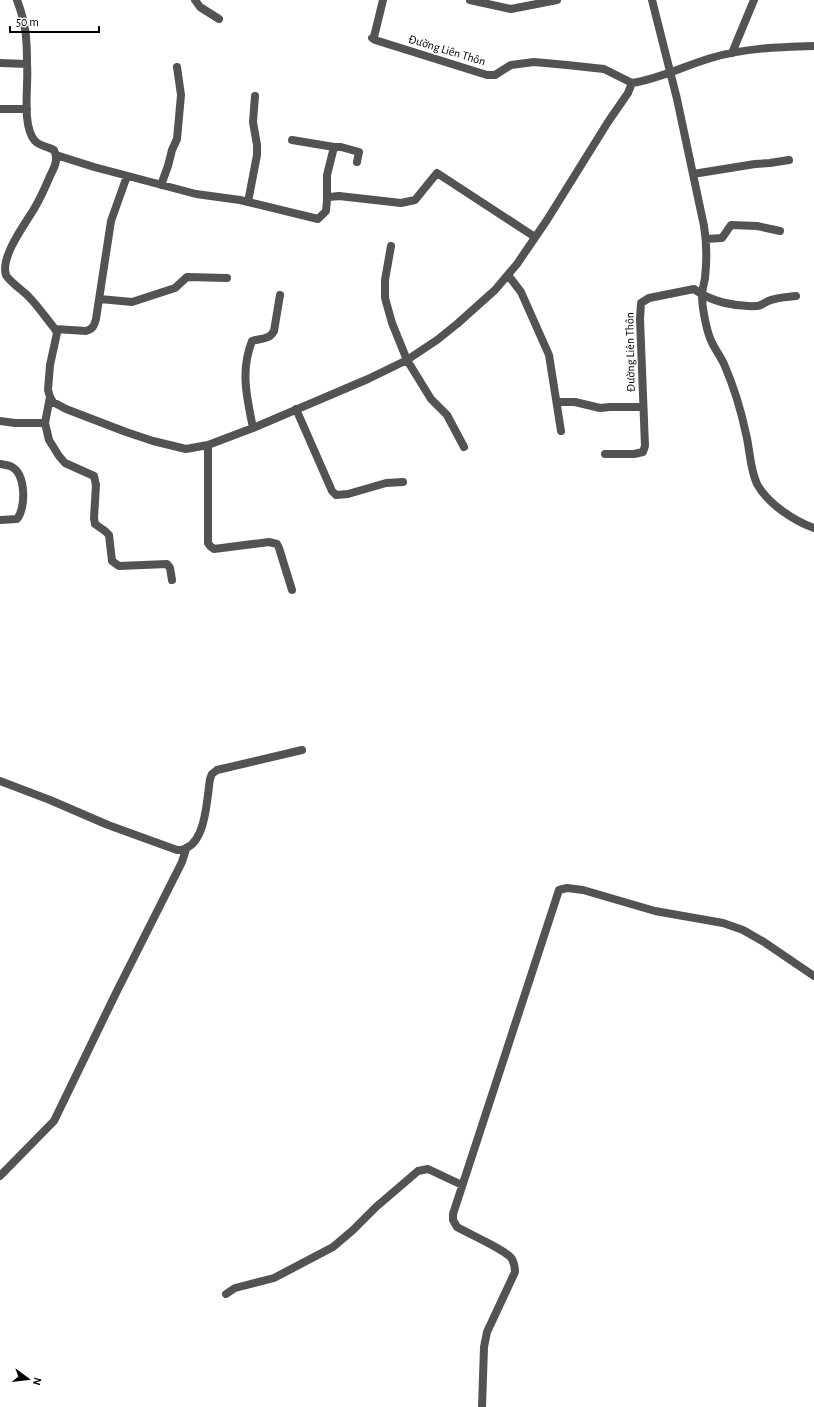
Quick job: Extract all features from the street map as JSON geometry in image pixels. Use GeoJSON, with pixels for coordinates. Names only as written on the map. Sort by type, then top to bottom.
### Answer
{"type":"FeatureCollection","features":[{"type":"Feature","properties":{"kind":"street"},"geometry":{"type":"LineString","coordinates":[[17,0],[24,19],[27,35],[28,73],[26,109],[30,131],[35,141],[40,145],[54,150],[57,160],[41,196],[9,249],[2,271],[29,298],[55,329],[57,337],[50,365],[48,390],[53,402],[66,409],[126,432],[153,441],[186,449],[208,445],[253,428],[368,379],[407,360],[432,344],[457,324],[495,290],[508,275],[535,237],[628,93],[632,83],[649,80],[710,58],[732,52],[763,48],[814,46]]}},
{"type":"Feature","properties":{"kind":"street"},"geometry":{"type":"LineString","coordinates":[[195,0],[200,7],[219,19]]}},
{"type":"Feature","properties":{"kind":"street","name":"Đường Liên Thôn"},"geometry":{"type":"LineString","coordinates":[[383,0],[374,37],[372,38],[375,40],[487,75],[495,75],[511,65],[534,62],[567,64],[604,69],[632,83]]}},
{"type":"Feature","properties":{"kind":"street"},"geometry":{"type":"LineString","coordinates":[[470,0],[511,9],[557,0]]}},
{"type":"Feature","properties":{"kind":"street"},"geometry":{"type":"LineString","coordinates":[[652,0],[670,72],[706,239],[706,267],[702,295],[710,338],[724,363],[736,394],[746,435],[752,470],[758,485],[770,500],[787,515],[814,528]]}},
{"type":"Feature","properties":{"kind":"street"},"geometry":{"type":"LineString","coordinates":[[732,52],[754,0]]}},
{"type":"Feature","properties":{"kind":"street"},"geometry":{"type":"LineString","coordinates":[[0,63],[27,64]]}},
{"type":"Feature","properties":{"kind":"street"},"geometry":{"type":"LineString","coordinates":[[161,185],[177,139],[181,95],[177,67]]}},
{"type":"Feature","properties":{"kind":"street"},"geometry":{"type":"LineString","coordinates":[[248,202],[257,155],[257,145],[253,122],[255,96]]}},
{"type":"Feature","properties":{"kind":"street"},"geometry":{"type":"LineString","coordinates":[[0,109],[26,109]]}},
{"type":"Feature","properties":{"kind":"street"},"geometry":{"type":"LineString","coordinates":[[292,140],[334,148],[341,147],[359,152],[356,162]]}},
{"type":"Feature","properties":{"kind":"street"},"geometry":{"type":"LineString","coordinates":[[56,155],[94,167],[196,194],[248,202],[318,219],[326,211],[327,175],[334,148]]}},
{"type":"Feature","properties":{"kind":"street"},"geometry":{"type":"LineString","coordinates":[[693,174],[789,160]]}},
{"type":"Feature","properties":{"kind":"street"},"geometry":{"type":"LineString","coordinates":[[327,200],[329,197],[339,196],[401,204],[415,200],[438,173],[535,237]]}},
{"type":"Feature","properties":{"kind":"street"},"geometry":{"type":"LineString","coordinates":[[55,329],[86,331],[94,326],[100,299],[111,221],[127,176]]}},
{"type":"Feature","properties":{"kind":"street"},"geometry":{"type":"LineString","coordinates":[[706,239],[722,238],[731,225],[757,226],[780,232]]}},
{"type":"Feature","properties":{"kind":"street"},"geometry":{"type":"LineString","coordinates":[[391,246],[385,280],[385,298],[392,323],[407,360],[431,399],[447,415],[464,447]]}},
{"type":"Feature","properties":{"kind":"street"},"geometry":{"type":"LineString","coordinates":[[508,275],[521,292],[531,311],[549,355],[561,431]]}},
{"type":"Feature","properties":{"kind":"street"},"geometry":{"type":"LineString","coordinates":[[100,299],[132,302],[175,288],[187,277],[227,278]]}},
{"type":"Feature","properties":{"kind":"street","name":"Đường Liên Thôn"},"geometry":{"type":"LineString","coordinates":[[605,454],[634,454],[644,452],[646,439],[643,407],[640,319],[641,303],[649,298],[694,289],[702,295],[717,301],[732,304],[759,306],[772,299],[796,296]]}},
{"type":"Feature","properties":{"kind":"street"},"geometry":{"type":"LineString","coordinates":[[253,428],[246,393],[244,369],[252,341],[267,338],[274,332],[280,294]]}},
{"type":"Feature","properties":{"kind":"street"},"geometry":{"type":"LineString","coordinates":[[50,397],[45,423],[49,440],[65,463],[94,476],[96,485],[95,524],[109,535],[112,561],[119,566],[168,564],[172,580]]}},
{"type":"Feature","properties":{"kind":"street"},"geometry":{"type":"LineString","coordinates":[[557,402],[575,402],[600,408],[643,407]]}},
{"type":"Feature","properties":{"kind":"street"},"geometry":{"type":"LineString","coordinates":[[296,409],[332,491],[336,495],[348,494],[386,483],[403,482]]}},
{"type":"Feature","properties":{"kind":"street"},"geometry":{"type":"LineString","coordinates":[[0,420],[15,423],[45,423]]}},
{"type":"Feature","properties":{"kind":"street"},"geometry":{"type":"LineString","coordinates":[[208,445],[208,543],[214,548],[269,542],[277,544],[292,590]]}},
{"type":"Feature","properties":{"kind":"street"},"geometry":{"type":"LineString","coordinates":[[0,464],[12,467],[19,474],[23,488],[24,503],[21,515],[17,519],[0,520]]}},
{"type":"Feature","properties":{"kind":"street"},"geometry":{"type":"LineString","coordinates":[[0,781],[177,850],[186,849],[198,837],[202,826],[210,779],[212,774],[217,770],[302,750]]}},
{"type":"Feature","properties":{"kind":"street"},"geometry":{"type":"LineString","coordinates":[[0,1176],[54,1121],[115,994],[182,862],[186,849]]}},
{"type":"Feature","properties":{"kind":"street"},"geometry":{"type":"LineString","coordinates":[[482,1407],[484,1347],[487,1332],[515,1272],[514,1264],[512,1259],[504,1252],[457,1227],[453,1220],[453,1214],[559,890],[567,888],[583,890],[655,911],[723,923],[743,930],[764,942],[814,976]]}},
{"type":"Feature","properties":{"kind":"street"},"geometry":{"type":"LineString","coordinates":[[226,1294],[235,1288],[274,1278],[333,1246],[353,1230],[376,1207],[418,1171],[428,1169],[462,1185]]}}]}
